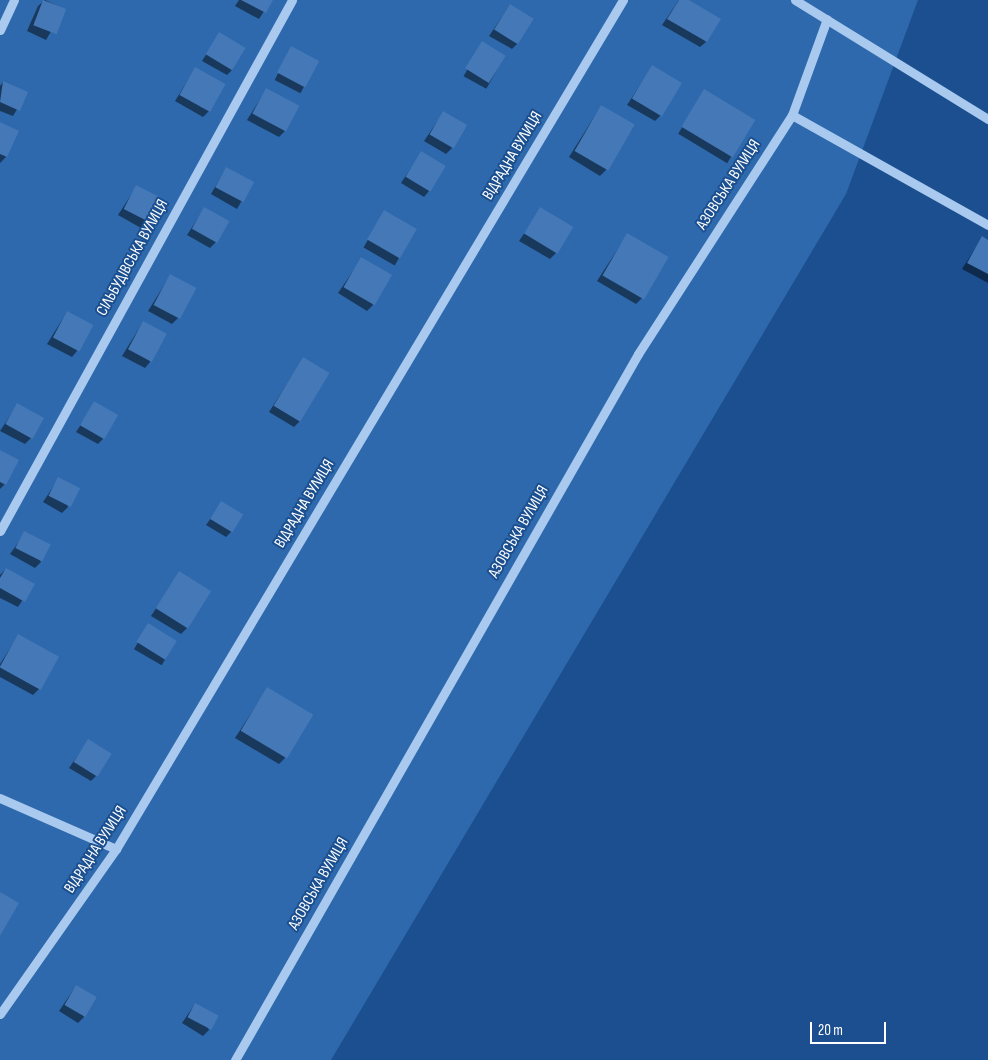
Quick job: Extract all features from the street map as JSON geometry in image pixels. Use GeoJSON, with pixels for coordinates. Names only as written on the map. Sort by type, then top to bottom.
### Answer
{"type":"FeatureCollection","features":[{"type":"Feature","properties":{"kind":"lane"},"geometry":{"type":"LineString","coordinates":[[0,30],[14,0]]}},
{"type":"Feature","properties":{"kind":"lane","name":"СІЛЬБУДІВСЬКА ВУЛИЦЯ"},"geometry":{"type":"LineString","coordinates":[[0,531],[292,0]]}},
{"type":"Feature","properties":{"kind":"lane","name":"ВІДРАДНА ВУЛИЦЯ"},"geometry":{"type":"LineString","coordinates":[[0,1014],[116,849],[624,0]]}},
{"type":"Feature","properties":{"kind":"lane"},"geometry":{"type":"LineString","coordinates":[[795,0],[988,119]]}},
{"type":"Feature","properties":{"kind":"lane","name":"АЗОВСЬКА ВУЛИЦЯ"},"geometry":{"type":"LineString","coordinates":[[235,1060],[638,354],[792,115],[826,19]]}},
{"type":"Feature","properties":{"kind":"lane"},"geometry":{"type":"LineString","coordinates":[[792,115],[988,226]]}},
{"type":"Feature","properties":{"kind":"lane"},"geometry":{"type":"LineString","coordinates":[[0,798],[116,849]]}},
{"type":"Feature","properties":{"kind":"shaded area"},"geometry":{"type":"Polygon","coordinates":[[[0,0],[918,0],[846,194],[331,1060],[0,1060],[0,0]]]}},
{"type":"Feature","properties":{"kind":"building"},"geometry":{"type":"Polygon","coordinates":[[[43,0],[66,9],[57,34],[33,25],[43,0]]]}},
{"type":"Feature","properties":{"kind":"building"},"geometry":{"type":"Polygon","coordinates":[[[241,0],[273,0],[266,13],[241,0]]]}},
{"type":"Feature","properties":{"kind":"building"},"geometry":{"type":"Polygon","coordinates":[[[679,0],[689,0],[721,19],[707,42],[667,19],[679,0]]]}},
{"type":"Feature","properties":{"kind":"building"},"geometry":{"type":"Polygon","coordinates":[[[510,4],[534,19],[518,44],[494,29],[510,4]]]}},
{"type":"Feature","properties":{"kind":"building"},"geometry":{"type":"Polygon","coordinates":[[[219,32],[246,48],[232,70],[206,54],[219,32]]]}},
{"type":"Feature","properties":{"kind":"building"},"geometry":{"type":"Polygon","coordinates":[[[482,41],[506,56],[489,83],[465,68],[482,41]]]}},
{"type":"Feature","properties":{"kind":"building"},"geometry":{"type":"Polygon","coordinates":[[[291,46],[319,61],[305,88],[277,72],[291,46]]]}},
{"type":"Feature","properties":{"kind":"building"},"geometry":{"type":"Polygon","coordinates":[[[652,65],[682,83],[662,116],[632,98],[652,65]]]}},
{"type":"Feature","properties":{"kind":"building"},"geometry":{"type":"Polygon","coordinates":[[[195,67],[226,84],[210,112],[179,95],[195,67]]]}},
{"type":"Feature","properties":{"kind":"building"},"geometry":{"type":"Polygon","coordinates":[[[3,81],[28,92],[20,111],[0,102],[3,81]]]}},
{"type":"Feature","properties":{"kind":"building"},"geometry":{"type":"Polygon","coordinates":[[[266,88],[300,106],[286,131],[252,114],[266,88]]]}},
{"type":"Feature","properties":{"kind":"building"},"geometry":{"type":"Polygon","coordinates":[[[704,89],[755,120],[733,158],[681,127],[704,89]]]}},
{"type":"Feature","properties":{"kind":"building"},"geometry":{"type":"Polygon","coordinates":[[[601,105],[635,124],[608,170],[574,151],[601,105]]]}},
{"type":"Feature","properties":{"kind":"building"},"geometry":{"type":"Polygon","coordinates":[[[443,111],[467,125],[454,148],[430,134],[443,111]]]}},
{"type":"Feature","properties":{"kind":"building"},"geometry":{"type":"Polygon","coordinates":[[[0,122],[19,131],[7,157],[0,154],[0,122]]]}},
{"type":"Feature","properties":{"kind":"building"},"geometry":{"type":"Polygon","coordinates":[[[421,151],[446,166],[430,192],[406,177],[421,151]]]}},
{"type":"Feature","properties":{"kind":"building"},"geometry":{"type":"Polygon","coordinates":[[[226,167],[254,182],[243,202],[215,187],[226,167]]]}},
{"type":"Feature","properties":{"kind":"building"},"geometry":{"type":"Polygon","coordinates":[[[136,185],[161,198],[149,222],[124,209],[136,185]]]}},
{"type":"Feature","properties":{"kind":"building"},"geometry":{"type":"Polygon","coordinates":[[[204,207],[229,221],[217,243],[192,229],[204,207]]]}},
{"type":"Feature","properties":{"kind":"building"},"geometry":{"type":"Polygon","coordinates":[[[540,207],[573,227],[557,254],[524,234],[540,207]]]}},
{"type":"Feature","properties":{"kind":"building"},"geometry":{"type":"Polygon","coordinates":[[[384,210],[417,229],[400,258],[367,239],[384,210]]]}},
{"type":"Feature","properties":{"kind":"building"},"geometry":{"type":"Polygon","coordinates":[[[627,233],[669,257],[644,299],[602,275],[627,233]]]}},
{"type":"Feature","properties":{"kind":"building"},"geometry":{"type":"Polygon","coordinates":[[[982,236],[988,240],[988,274],[967,263],[982,236]]]}},
{"type":"Feature","properties":{"kind":"building"},"geometry":{"type":"Polygon","coordinates":[[[361,257],[392,275],[375,305],[344,287],[361,257]]]}},
{"type":"Feature","properties":{"kind":"building"},"geometry":{"type":"Polygon","coordinates":[[[170,274],[196,288],[180,319],[154,305],[170,274]]]}},
{"type":"Feature","properties":{"kind":"building"},"geometry":{"type":"Polygon","coordinates":[[[67,311],[93,325],[79,352],[53,337],[67,311]]]}},
{"type":"Feature","properties":{"kind":"building"},"geometry":{"type":"Polygon","coordinates":[[[143,321],[167,334],[152,362],[128,349],[143,321]]]}},
{"type":"Feature","properties":{"kind":"building"},"geometry":{"type":"Polygon","coordinates":[[[303,357],[330,373],[300,422],[274,406],[303,357]]]}},
{"type":"Feature","properties":{"kind":"building"},"geometry":{"type":"Polygon","coordinates":[[[94,401],[118,415],[104,439],[80,425],[94,401]]]}},
{"type":"Feature","properties":{"kind":"building"},"geometry":{"type":"Polygon","coordinates":[[[17,403],[44,418],[32,439],[5,424],[17,403]]]}},
{"type":"Feature","properties":{"kind":"building"},"geometry":{"type":"Polygon","coordinates":[[[0,450],[19,460],[6,485],[0,482],[0,450]]]}},
{"type":"Feature","properties":{"kind":"building"},"geometry":{"type":"Polygon","coordinates":[[[58,477],[80,488],[71,507],[48,496],[58,477]]]}},
{"type":"Feature","properties":{"kind":"building"},"geometry":{"type":"Polygon","coordinates":[[[221,501],[243,514],[232,532],[210,519],[221,501]]]}},
{"type":"Feature","properties":{"kind":"building"},"geometry":{"type":"Polygon","coordinates":[[[24,531],[51,545],[42,562],[15,548],[24,531]]]}},
{"type":"Feature","properties":{"kind":"building"},"geometry":{"type":"Polygon","coordinates":[[[6,568],[35,584],[25,602],[0,588],[0,578],[6,568]]]}},
{"type":"Feature","properties":{"kind":"building"},"geometry":{"type":"Polygon","coordinates":[[[179,571],[211,591],[188,628],[156,608],[179,571]]]}},
{"type":"Feature","properties":{"kind":"building"},"geometry":{"type":"Polygon","coordinates":[[[148,623],[177,641],[165,660],[136,642],[148,623]]]}},
{"type":"Feature","properties":{"kind":"building"},"geometry":{"type":"Polygon","coordinates":[[[18,634],[59,657],[41,690],[0,667],[18,634]]]}},
{"type":"Feature","properties":{"kind":"building"},"geometry":{"type":"Polygon","coordinates":[[[267,687],[313,715],[287,759],[241,731],[267,687]]]}},
{"type":"Feature","properties":{"kind":"building"},"geometry":{"type":"Polygon","coordinates":[[[88,739],[112,754],[97,777],[74,762],[88,739]]]}},
{"type":"Feature","properties":{"kind":"building"},"geometry":{"type":"Polygon","coordinates":[[[0,892],[19,903],[0,936],[0,892]]]}},
{"type":"Feature","properties":{"kind":"building"},"geometry":{"type":"Polygon","coordinates":[[[76,985],[97,997],[85,1017],[64,1005],[76,985]]]}},
{"type":"Feature","properties":{"kind":"building"},"geometry":{"type":"Polygon","coordinates":[[[195,1003],[219,1016],[211,1030],[187,1017],[195,1003]]]}}]}
